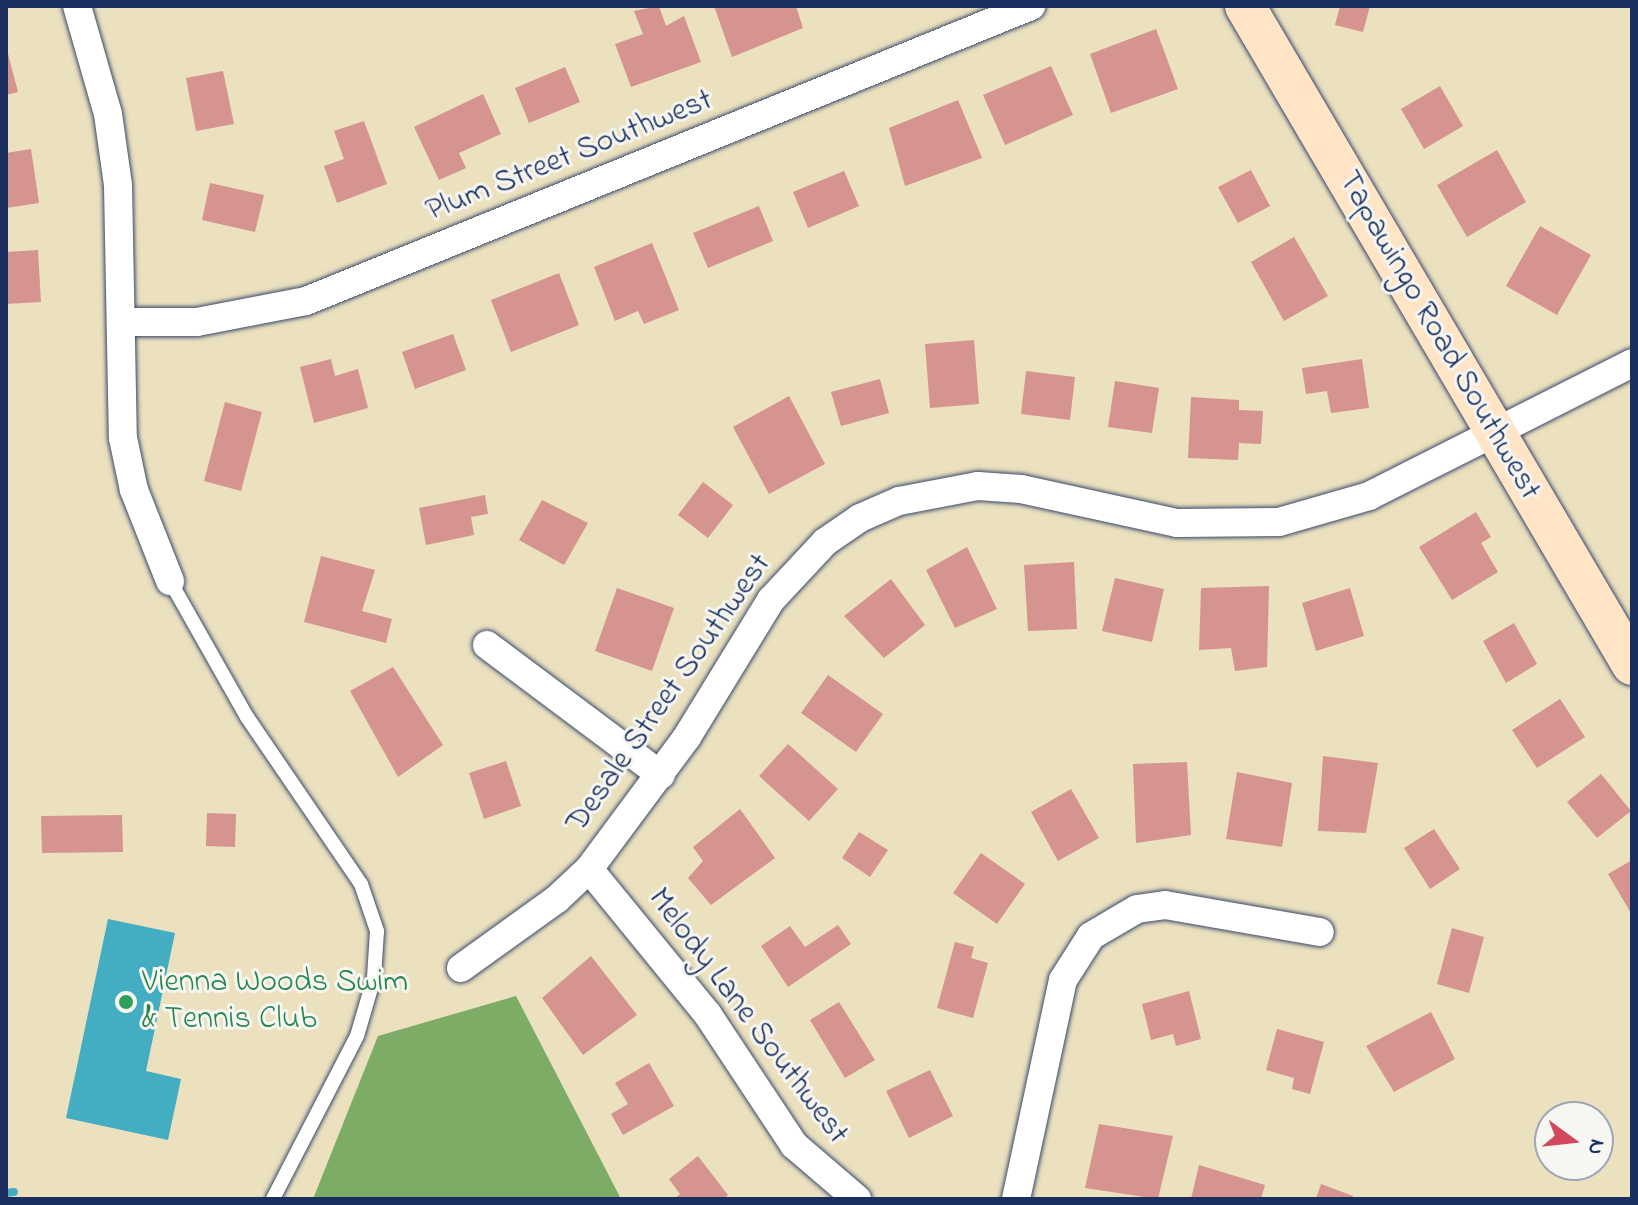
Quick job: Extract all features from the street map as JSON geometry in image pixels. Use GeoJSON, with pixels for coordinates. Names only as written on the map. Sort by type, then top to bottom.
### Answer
{"type":"FeatureCollection","features":[{"type":"Feature","properties":{"kind":"street"},"geometry":{"type":"LineString","coordinates":[[77,6],[108,114],[116,171],[123,322],[123,438],[134,490],[170,581]]}},
{"type":"Feature","properties":{"kind":"street","name":"Plum Street Southwest"},"geometry":{"type":"LineString","coordinates":[[123,322],[211,320],[306,301],[1031,6]]}},
{"type":"Feature","properties":{"kind":"street","name":"Tapawingo Road Southwest"},"geometry":{"type":"LineString","coordinates":[[1245,6],[1632,665]]}},
{"type":"Feature","properties":{"kind":"street","name":"Desale Street Southwest"},"geometry":{"type":"LineString","coordinates":[[461,968],[557,899],[589,869],[661,775],[794,571],[860,518],[899,501],[978,486],[1021,489],[1177,523],[1279,522],[1369,496],[1632,363]]}},
{"type":"Feature","properties":{"kind":"street"},"geometry":{"type":"LineString","coordinates":[[487,645],[661,775]]}},
{"type":"Feature","properties":{"kind":"street","name":"Melody Lane Southwest"},"geometry":{"type":"LineString","coordinates":[[589,869],[708,1015],[794,1145],[857,1199]]}},
{"type":"Feature","properties":{"kind":"street"},"geometry":{"type":"LineString","coordinates":[[1016,1199],[1063,980],[1091,936],[1137,909],[1165,905],[1320,932]]}},
{"type":"Feature","properties":{"kind":"lane"},"geometry":{"type":"LineString","coordinates":[[170,581],[247,717],[361,884],[377,931],[374,978],[357,1036],[273,1199]]}},
{"type":"Feature","properties":{"kind":"green space"},"geometry":{"type":"Polygon","coordinates":[[[516,996],[621,1199],[313,1199],[378,1036],[516,996]]]}},
{"type":"Feature","properties":{"kind":"water","name":"Vienna Woods Swim & Tennis Club"},"geometry":{"type":"Polygon","coordinates":[[[108,919],[175,933],[146,1071],[181,1079],[168,1140],[66,1118],[108,919]]]}},
{"type":"Feature","properties":{"kind":"building"},"geometry":{"type":"Polygon","coordinates":[[[659,6],[666,26],[684,16],[701,62],[631,87],[615,44],[643,34],[634,11],[659,6]]]}},
{"type":"Feature","properties":{"kind":"building"},"geometry":{"type":"Polygon","coordinates":[[[714,6],[796,6],[803,28],[732,57],[714,6]]]}},
{"type":"Feature","properties":{"kind":"building"},"geometry":{"type":"Polygon","coordinates":[[[1340,6],[1370,6],[1363,32],[1335,25],[1340,6]]]}},
{"type":"Feature","properties":{"kind":"building"},"geometry":{"type":"Polygon","coordinates":[[[1156,29],[1178,89],[1111,113],[1090,54],[1156,29]]]}},
{"type":"Feature","properties":{"kind":"building"},"geometry":{"type":"Polygon","coordinates":[[[6,51],[18,92],[6,95],[6,51]]]}},
{"type":"Feature","properties":{"kind":"building"},"geometry":{"type":"Polygon","coordinates":[[[1051,66],[1073,115],[1005,145],[983,95],[1051,66]]]}},
{"type":"Feature","properties":{"kind":"building"},"geometry":{"type":"Polygon","coordinates":[[[565,67],[580,102],[529,123],[515,88],[565,67]]]}},
{"type":"Feature","properties":{"kind":"building"},"geometry":{"type":"Polygon","coordinates":[[[223,71],[234,124],[196,131],[186,78],[223,71]]]}},
{"type":"Feature","properties":{"kind":"building"},"geometry":{"type":"Polygon","coordinates":[[[1440,86],[1463,126],[1424,149],[1401,109],[1440,86]]]}},
{"type":"Feature","properties":{"kind":"building"},"geometry":{"type":"Polygon","coordinates":[[[483,94],[501,134],[459,153],[466,168],[439,180],[414,127],[483,94]]]}},
{"type":"Feature","properties":{"kind":"building"},"geometry":{"type":"Polygon","coordinates":[[[958,100],[982,158],[905,186],[889,128],[958,100]]]}},
{"type":"Feature","properties":{"kind":"building"},"geometry":{"type":"Polygon","coordinates":[[[364,121],[387,184],[337,203],[324,166],[344,159],[334,131],[364,121]]]}},
{"type":"Feature","properties":{"kind":"building"},"geometry":{"type":"Polygon","coordinates":[[[31,149],[39,203],[6,208],[6,153],[31,149]]]}},
{"type":"Feature","properties":{"kind":"building"},"geometry":{"type":"Polygon","coordinates":[[[1497,150],[1526,202],[1467,237],[1437,185],[1497,150]]]}},
{"type":"Feature","properties":{"kind":"building"},"geometry":{"type":"Polygon","coordinates":[[[1251,170],[1270,206],[1238,223],[1218,187],[1251,170]]]}},
{"type":"Feature","properties":{"kind":"building"},"geometry":{"type":"Polygon","coordinates":[[[844,171],[859,206],[808,228],[793,192],[844,171]]]}},
{"type":"Feature","properties":{"kind":"building"},"geometry":{"type":"Polygon","coordinates":[[[210,183],[264,195],[255,232],[202,220],[210,183]]]}},
{"type":"Feature","properties":{"kind":"building"},"geometry":{"type":"Polygon","coordinates":[[[759,206],[773,241],[708,268],[693,233],[759,206]]]}},
{"type":"Feature","properties":{"kind":"building"},"geometry":{"type":"Polygon","coordinates":[[[1540,226],[1591,255],[1557,315],[1506,286],[1540,226]]]}},
{"type":"Feature","properties":{"kind":"building"},"geometry":{"type":"Polygon","coordinates":[[[1294,237],[1328,296],[1284,321],[1251,262],[1294,237]]]}},
{"type":"Feature","properties":{"kind":"building"},"geometry":{"type":"Polygon","coordinates":[[[652,243],[679,310],[644,324],[638,311],[615,321],[594,267],[652,243]]]}},
{"type":"Feature","properties":{"kind":"building"},"geometry":{"type":"Polygon","coordinates":[[[38,250],[41,302],[6,304],[6,252],[38,250]]]}},
{"type":"Feature","properties":{"kind":"building"},"geometry":{"type":"Polygon","coordinates":[[[559,273],[579,325],[511,352],[491,300],[559,273]]]}},
{"type":"Feature","properties":{"kind":"building"},"geometry":{"type":"Polygon","coordinates":[[[453,334],[466,370],[415,389],[402,352],[453,334]]]}},
{"type":"Feature","properties":{"kind":"building"},"geometry":{"type":"Polygon","coordinates":[[[974,340],[979,404],[930,408],[925,344],[974,340]]]}},
{"type":"Feature","properties":{"kind":"building"},"geometry":{"type":"Polygon","coordinates":[[[331,359],[335,376],[358,369],[368,408],[314,423],[300,367],[331,359]]]}},
{"type":"Feature","properties":{"kind":"building"},"geometry":{"type":"Polygon","coordinates":[[[1362,359],[1369,408],[1331,413],[1327,391],[1306,394],[1302,368],[1362,359]]]}},
{"type":"Feature","properties":{"kind":"building"},"geometry":{"type":"Polygon","coordinates":[[[1026,371],[1075,377],[1070,420],[1021,414],[1026,371]]]}},
{"type":"Feature","properties":{"kind":"building"},"geometry":{"type":"Polygon","coordinates":[[[880,379],[889,413],[841,426],[831,392],[880,379]]]}},
{"type":"Feature","properties":{"kind":"building"},"geometry":{"type":"Polygon","coordinates":[[[1115,381],[1159,388],[1152,433],[1108,427],[1115,381]]]}},
{"type":"Feature","properties":{"kind":"building"},"geometry":{"type":"Polygon","coordinates":[[[789,396],[825,464],[769,494],[733,427],[789,396]]]}},
{"type":"Feature","properties":{"kind":"building"},"geometry":{"type":"Polygon","coordinates":[[[1191,397],[1239,400],[1239,410],[1263,411],[1261,444],[1239,443],[1238,460],[1188,458],[1191,397]]]}},
{"type":"Feature","properties":{"kind":"building"},"geometry":{"type":"Polygon","coordinates":[[[225,402],[262,412],[241,491],[204,481],[225,402]]]}},
{"type":"Feature","properties":{"kind":"building"},"geometry":{"type":"Polygon","coordinates":[[[703,482],[733,505],[708,538],[678,515],[703,482]]]}},
{"type":"Feature","properties":{"kind":"building"},"geometry":{"type":"Polygon","coordinates":[[[485,495],[488,514],[471,517],[474,535],[426,545],[419,508],[485,495]]]}},
{"type":"Feature","properties":{"kind":"building"},"geometry":{"type":"Polygon","coordinates":[[[542,500],[588,523],[564,565],[519,540],[542,500]]]}},
{"type":"Feature","properties":{"kind":"building"},"geometry":{"type":"Polygon","coordinates":[[[1476,512],[1491,537],[1481,543],[1498,572],[1452,600],[1419,547],[1476,512]]]}},
{"type":"Feature","properties":{"kind":"building"},"geometry":{"type":"Polygon","coordinates":[[[967,547],[997,609],[955,628],[926,570],[967,547]]]}},
{"type":"Feature","properties":{"kind":"building"},"geometry":{"type":"Polygon","coordinates":[[[321,556],[375,570],[362,611],[392,619],[386,643],[304,622],[321,556]]]}},
{"type":"Feature","properties":{"kind":"building"},"geometry":{"type":"Polygon","coordinates":[[[1074,562],[1077,629],[1028,631],[1024,565],[1074,562]]]}},
{"type":"Feature","properties":{"kind":"building"},"geometry":{"type":"Polygon","coordinates":[[[1115,578],[1164,589],[1152,642],[1102,631],[1115,578]]]}},
{"type":"Feature","properties":{"kind":"building"},"geometry":{"type":"Polygon","coordinates":[[[891,579],[925,625],[884,658],[844,616],[891,579]]]}},
{"type":"Feature","properties":{"kind":"building"},"geometry":{"type":"Polygon","coordinates":[[[1269,586],[1267,667],[1235,671],[1231,648],[1199,650],[1201,588],[1269,586]]]}},
{"type":"Feature","properties":{"kind":"building"},"geometry":{"type":"Polygon","coordinates":[[[617,588],[674,608],[652,671],[595,651],[617,588]]]}},
{"type":"Feature","properties":{"kind":"building"},"geometry":{"type":"Polygon","coordinates":[[[1350,588],[1364,636],[1316,651],[1302,603],[1350,588]]]}},
{"type":"Feature","properties":{"kind":"building"},"geometry":{"type":"Polygon","coordinates":[[[1514,623],[1537,664],[1506,683],[1483,641],[1514,623]]]}},
{"type":"Feature","properties":{"kind":"building"},"geometry":{"type":"Polygon","coordinates":[[[393,667],[443,745],[398,777],[350,691],[393,667]]]}},
{"type":"Feature","properties":{"kind":"building"},"geometry":{"type":"Polygon","coordinates":[[[828,675],[883,714],[856,752],[801,713],[828,675]]]}},
{"type":"Feature","properties":{"kind":"building"},"geometry":{"type":"Polygon","coordinates":[[[1560,699],[1585,737],[1537,768],[1512,730],[1560,699]]]}},
{"type":"Feature","properties":{"kind":"building"},"geometry":{"type":"Polygon","coordinates":[[[788,744],[838,789],[809,821],[759,776],[788,744]]]}},
{"type":"Feature","properties":{"kind":"building"},"geometry":{"type":"Polygon","coordinates":[[[1323,756],[1378,763],[1366,833],[1318,831],[1323,756]]]}},
{"type":"Feature","properties":{"kind":"building"},"geometry":{"type":"Polygon","coordinates":[[[506,761],[521,806],[484,819],[469,773],[506,761]]]}},
{"type":"Feature","properties":{"kind":"building"},"geometry":{"type":"Polygon","coordinates":[[[1187,762],[1191,835],[1136,843],[1133,764],[1187,762]]]}},
{"type":"Feature","properties":{"kind":"building"},"geometry":{"type":"Polygon","coordinates":[[[1237,772],[1292,783],[1282,847],[1226,839],[1237,772]]]}},
{"type":"Feature","properties":{"kind":"building"},"geometry":{"type":"Polygon","coordinates":[[[1601,774],[1631,811],[1597,838],[1567,802],[1601,774]]]}},
{"type":"Feature","properties":{"kind":"building"},"geometry":{"type":"Polygon","coordinates":[[[1071,789],[1099,838],[1058,861],[1031,812],[1071,789]]]}},
{"type":"Feature","properties":{"kind":"building"},"geometry":{"type":"Polygon","coordinates":[[[740,809],[775,858],[711,905],[688,878],[703,861],[693,847],[740,809]]]}},
{"type":"Feature","properties":{"kind":"building"},"geometry":{"type":"Polygon","coordinates":[[[207,813],[236,814],[235,847],[206,846],[207,813]]]}},
{"type":"Feature","properties":{"kind":"building"},"geometry":{"type":"Polygon","coordinates":[[[122,815],[123,852],[42,853],[41,816],[122,815]]]}},
{"type":"Feature","properties":{"kind":"building"},"geometry":{"type":"Polygon","coordinates":[[[1434,829],[1460,869],[1430,889],[1404,848],[1434,829]]]}},
{"type":"Feature","properties":{"kind":"building"},"geometry":{"type":"Polygon","coordinates":[[[859,832],[888,850],[870,877],[842,858],[859,832]]]}},
{"type":"Feature","properties":{"kind":"building"},"geometry":{"type":"Polygon","coordinates":[[[981,853],[1025,884],[997,924],[953,893],[981,853]]]}},
{"type":"Feature","properties":{"kind":"building"},"geometry":{"type":"Polygon","coordinates":[[[1632,860],[1632,915],[1608,874],[1632,860]]]}},
{"type":"Feature","properties":{"kind":"building"},"geometry":{"type":"Polygon","coordinates":[[[838,925],[851,944],[788,987],[761,946],[790,926],[805,947],[838,925]]]}},
{"type":"Feature","properties":{"kind":"building"},"geometry":{"type":"Polygon","coordinates":[[[1452,928],[1484,937],[1469,993],[1437,984],[1452,928]]]}},
{"type":"Feature","properties":{"kind":"building"},"geometry":{"type":"Polygon","coordinates":[[[955,942],[974,947],[971,958],[988,963],[973,1018],[937,1008],[955,942]]]}},
{"type":"Feature","properties":{"kind":"building"},"geometry":{"type":"Polygon","coordinates":[[[591,956],[637,1015],[583,1055],[542,998],[591,956]]]}},
{"type":"Feature","properties":{"kind":"building"},"geometry":{"type":"Polygon","coordinates":[[[1189,991],[1201,1039],[1176,1046],[1173,1034],[1151,1040],[1142,1004],[1189,991]]]}},
{"type":"Feature","properties":{"kind":"building"},"geometry":{"type":"Polygon","coordinates":[[[839,1002],[875,1060],[845,1078],[810,1020],[839,1002]]]}},
{"type":"Feature","properties":{"kind":"building"},"geometry":{"type":"Polygon","coordinates":[[[1431,1012],[1455,1059],[1394,1092],[1366,1046],[1431,1012]]]}},
{"type":"Feature","properties":{"kind":"building"},"geometry":{"type":"Polygon","coordinates":[[[1277,1029],[1324,1042],[1310,1094],[1292,1089],[1294,1078],[1266,1070],[1277,1029]]]}},
{"type":"Feature","properties":{"kind":"building"},"geometry":{"type":"Polygon","coordinates":[[[649,1063],[674,1106],[623,1135],[611,1114],[628,1104],[615,1083],[649,1063]]]}},
{"type":"Feature","properties":{"kind":"building"},"geometry":{"type":"Polygon","coordinates":[[[930,1070],[953,1116],[909,1138],[886,1091],[930,1070]]]}},
{"type":"Feature","properties":{"kind":"building"},"geometry":{"type":"Polygon","coordinates":[[[1099,1124],[1173,1136],[1158,1199],[1085,1188],[1099,1124]]]}},
{"type":"Feature","properties":{"kind":"building"},"geometry":{"type":"Polygon","coordinates":[[[698,1156],[728,1195],[723,1199],[674,1199],[680,1194],[669,1179],[698,1156]]]}},
{"type":"Feature","properties":{"kind":"building"},"geometry":{"type":"Polygon","coordinates":[[[1199,1165],[1265,1185],[1261,1199],[1191,1199],[1199,1165]]]}},
{"type":"Feature","properties":{"kind":"building"},"geometry":{"type":"Polygon","coordinates":[[[1321,1184],[1353,1196],[1352,1199],[1316,1199],[1321,1184]]]}},
{"type":"Feature","properties":{"kind":"waterway"},"geometry":{"type":"LineString","coordinates":[[6,1193],[14,1192]]}},
{"type":"Feature","properties":{"kind":"place","name":"Vienna Woods Swim & Tennis Club"},"geometry":{"type":"Point","coordinates":[126,1002]}}]}
